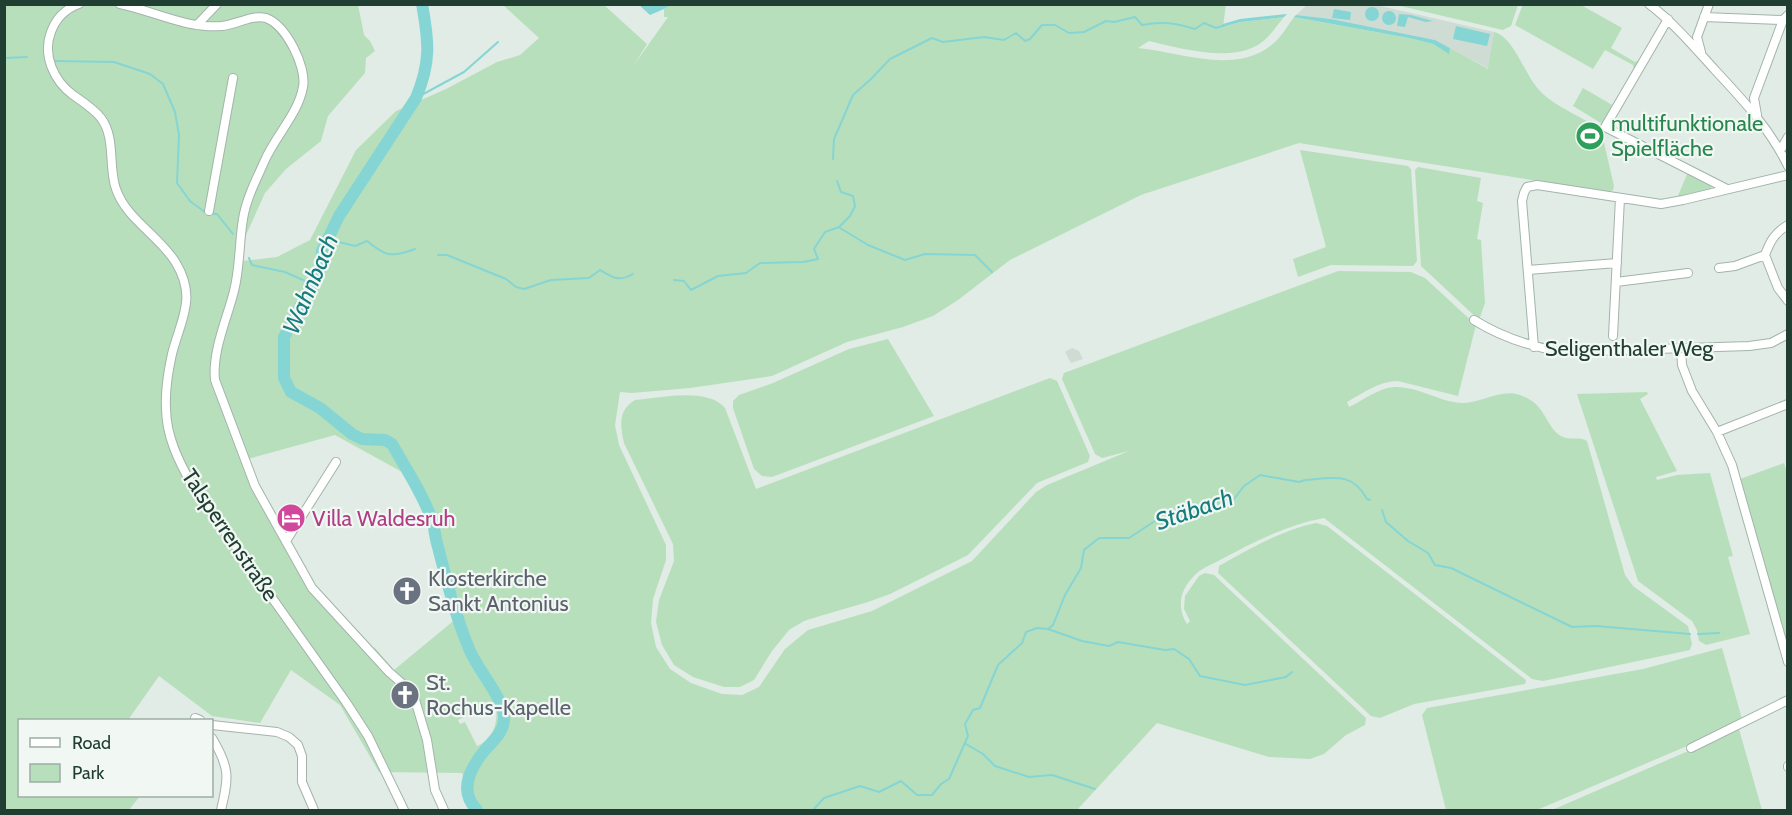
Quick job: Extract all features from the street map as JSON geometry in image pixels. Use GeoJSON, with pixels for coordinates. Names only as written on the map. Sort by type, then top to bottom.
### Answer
{"type":"FeatureCollection","features":[{"type":"Feature","properties":{"kind":"street","name":"Talsperrenstraße"},"geometry":{"type":"LineString","coordinates":[[79,4],[63,11],[53,26],[47,42],[52,71],[71,94],[102,119],[108,131],[116,191],[133,215],[166,247],[177,265],[186,288],[187,307],[172,354],[166,401],[171,438],[180,462],[192,485],[368,736],[404,810]]}},
{"type":"Feature","properties":{"kind":"street"},"geometry":{"type":"LineString","coordinates":[[120,4],[197,25],[222,26],[259,18],[268,19],[286,37],[302,67],[303,86],[296,107],[267,156],[243,218],[238,271],[214,370],[223,403],[255,486],[318,595],[389,672],[413,693],[427,740],[435,790],[444,810]]}},
{"type":"Feature","properties":{"kind":"street"},"geometry":{"type":"LineString","coordinates":[[197,25],[217,4]]}},
{"type":"Feature","properties":{"kind":"street"},"geometry":{"type":"LineString","coordinates":[[1649,4],[1668,19],[1758,117],[1788,166]]}},
{"type":"Feature","properties":{"kind":"street"},"geometry":{"type":"LineString","coordinates":[[1701,54],[1697,37],[1709,4]]}},
{"type":"Feature","properties":{"kind":"street"},"geometry":{"type":"LineString","coordinates":[[1704,17],[1785,18],[1754,98],[1758,117]]}},
{"type":"Feature","properties":{"kind":"street"},"geometry":{"type":"LineString","coordinates":[[1668,19],[1605,127],[1726,189]]}},
{"type":"Feature","properties":{"kind":"street"},"geometry":{"type":"LineString","coordinates":[[209,211],[233,78]]}},
{"type":"Feature","properties":{"kind":"street"},"geometry":{"type":"LineString","coordinates":[[1780,151],[1788,137]]}},
{"type":"Feature","properties":{"kind":"street"},"geometry":{"type":"LineString","coordinates":[[1534,347],[1522,201],[1527,187],[1537,185],[1660,204],[1788,174]]}},
{"type":"Feature","properties":{"kind":"street"},"geometry":{"type":"LineString","coordinates":[[1613,336],[1620,198]]}},
{"type":"Feature","properties":{"kind":"street"},"geometry":{"type":"LineString","coordinates":[[1788,225],[1778,231],[1771,240],[1765,255],[1778,288],[1788,301]]}},
{"type":"Feature","properties":{"kind":"street"},"geometry":{"type":"LineString","coordinates":[[1719,268],[1736,266],[1765,255]]}},
{"type":"Feature","properties":{"kind":"street"},"geometry":{"type":"LineString","coordinates":[[1528,270],[1617,263]]}},
{"type":"Feature","properties":{"kind":"street"},"geometry":{"type":"LineString","coordinates":[[1616,282],[1688,273]]}},
{"type":"Feature","properties":{"kind":"street","name":"Seligenthaler Weg"},"geometry":{"type":"LineString","coordinates":[[1474,320],[1534,347],[1563,352],[1749,346],[1771,343],[1788,334]]}},
{"type":"Feature","properties":{"kind":"street"},"geometry":{"type":"LineString","coordinates":[[1681,349],[1682,365],[1692,391],[1717,432],[1732,465],[1788,662]]}},
{"type":"Feature","properties":{"kind":"street"},"geometry":{"type":"LineString","coordinates":[[1717,432],[1788,404]]}},
{"type":"Feature","properties":{"kind":"street"},"geometry":{"type":"LineString","coordinates":[[286,541],[336,462]]}},
{"type":"Feature","properties":{"kind":"street"},"geometry":{"type":"LineString","coordinates":[[1691,748],[1788,700]]}},
{"type":"Feature","properties":{"kind":"street"},"geometry":{"type":"LineString","coordinates":[[213,725],[277,732],[289,737],[298,746],[302,756],[302,782],[314,810]]}},
{"type":"Feature","properties":{"kind":"street"},"geometry":{"type":"LineString","coordinates":[[213,740],[222,755],[228,782],[220,810]]}},
{"type":"Feature","properties":{"kind":"shaded area"},"geometry":{"type":"Polygon","coordinates":[[[1307,5],[1376,5],[1494,32],[1489,69],[1435,40],[1331,19],[1296,15],[1307,5]]]}},
{"type":"Feature","properties":{"kind":"shaded area"},"geometry":{"type":"Polygon","coordinates":[[[1072,348],[1079,351],[1083,359],[1071,363],[1065,352],[1072,348]]]}},
{"type":"Feature","properties":{"kind":"green space"},"geometry":{"type":"Polygon","coordinates":[[[670,4],[1226,4],[1223,27],[1241,22],[1284,17],[1263,41],[1242,51],[1202,52],[1149,41],[1138,48],[1208,59],[1242,58],[1259,53],[1274,43],[1294,17],[1409,38],[1433,44],[1448,53],[1450,48],[1488,69],[1494,32],[1508,42],[1542,93],[1597,127],[1596,129],[1602,134],[1614,186],[1613,190],[1608,192],[1299,143],[1141,195],[1010,260],[933,316],[903,327],[847,342],[772,376],[690,388],[620,392],[615,425],[619,445],[666,545],[666,560],[653,599],[651,623],[656,647],[670,669],[691,683],[722,694],[742,695],[759,687],[785,649],[808,630],[872,611],[972,561],[1036,492],[1047,485],[1129,451],[1102,458],[1095,454],[1062,379],[1064,373],[1338,271],[1411,272],[1425,278],[1476,325],[1458,396],[1398,381],[1371,388],[1347,402],[1349,407],[1377,392],[1395,387],[1412,389],[1462,403],[1506,393],[1529,399],[1536,404],[1561,436],[1587,441],[1625,575],[1633,586],[1688,626],[1692,644],[1690,650],[1543,681],[1532,679],[1324,518],[1270,535],[1201,570],[1186,586],[1181,598],[1182,611],[1187,624],[1190,621],[1184,609],[1185,596],[1199,576],[1205,573],[1214,575],[1366,718],[1365,725],[1346,735],[1324,754],[1310,759],[1269,757],[1157,723],[1077,810],[481,810],[462,773],[379,772],[340,705],[291,670],[260,723],[212,716],[159,676],[129,719],[18,719],[18,797],[139,797],[129,810],[5,810],[5,5],[358,5],[364,35],[375,51],[366,58],[365,73],[328,116],[321,141],[286,169],[265,193],[246,235],[242,261],[277,257],[310,240],[356,150],[396,111],[446,89],[497,62],[520,55],[539,38],[503,5],[604,5],[647,44],[634,65],[668,17],[664,17],[664,9],[670,4]],[[335,435],[244,460],[318,591],[394,670],[463,613],[432,519],[402,472],[335,435]],[[490,704],[458,720],[460,724],[465,722],[477,746],[491,735],[494,729],[495,705],[490,704]]]}},
{"type":"Feature","properties":{"kind":"green space"},"geometry":{"type":"Polygon","coordinates":[[[1523,4],[1581,5],[1622,28],[1611,48],[1635,62],[1639,60],[1634,70],[1633,65],[1605,50],[1593,69],[1515,25],[1523,4]]]}},
{"type":"Feature","properties":{"kind":"green space"},"geometry":{"type":"Polygon","coordinates":[[[1396,5],[1518,5],[1511,26],[1503,30],[1396,5]]]}},
{"type":"Feature","properties":{"kind":"green space"},"geometry":{"type":"Polygon","coordinates":[[[1583,88],[1614,106],[1605,122],[1601,123],[1573,106],[1583,88]]]}},
{"type":"Feature","properties":{"kind":"green space"},"geometry":{"type":"Polygon","coordinates":[[[1300,150],[1408,166],[1411,169],[1417,261],[1413,266],[1331,265],[1298,277],[1293,259],[1326,247],[1300,150]]]}},
{"type":"Feature","properties":{"kind":"green space"},"geometry":{"type":"Polygon","coordinates":[[[1418,167],[1481,178],[1477,201],[1483,203],[1477,239],[1481,240],[1485,303],[1479,320],[1421,266],[1415,170],[1418,167]]]}},
{"type":"Feature","properties":{"kind":"green space"},"geometry":{"type":"Polygon","coordinates":[[[1688,172],[1712,184],[1711,189],[1677,198],[1688,172]]]}},
{"type":"Feature","properties":{"kind":"green space"},"geometry":{"type":"Polygon","coordinates":[[[888,339],[934,416],[772,477],[762,476],[754,469],[733,408],[733,401],[739,395],[773,383],[849,349],[888,339]]]}},
{"type":"Feature","properties":{"kind":"green space"},"geometry":{"type":"Polygon","coordinates":[[[1050,378],[1057,381],[1090,456],[1088,462],[1037,483],[968,555],[890,594],[804,621],[789,630],[772,651],[754,680],[740,687],[724,687],[693,677],[674,665],[662,645],[656,622],[659,600],[674,561],[673,544],[624,443],[622,418],[629,404],[635,400],[683,395],[707,398],[717,402],[725,408],[756,489],[1050,378]]]}},
{"type":"Feature","properties":{"kind":"green space"},"geometry":{"type":"Polygon","coordinates":[[[1647,392],[1648,394],[1640,399],[1677,471],[1656,477],[1657,480],[1677,475],[1710,473],[1733,556],[1728,557],[1750,634],[1706,645],[1699,641],[1692,621],[1638,581],[1577,394],[1647,392]]]}},
{"type":"Feature","properties":{"kind":"green space"},"geometry":{"type":"Polygon","coordinates":[[[1784,463],[1787,473],[1787,650],[1740,479],[1784,463]]]}},
{"type":"Feature","properties":{"kind":"green space"},"geometry":{"type":"Polygon","coordinates":[[[1316,523],[1327,526],[1526,680],[1525,684],[1414,704],[1380,718],[1371,716],[1218,573],[1219,566],[1254,547],[1278,535],[1316,523]]]}},
{"type":"Feature","properties":{"kind":"green space"},"geometry":{"type":"Polygon","coordinates":[[[1722,648],[1742,719],[1687,746],[1537,810],[1446,810],[1422,715],[1427,708],[1643,669],[1722,648]]]}},
{"type":"Feature","properties":{"kind":"green space"},"geometry":{"type":"Polygon","coordinates":[[[1739,729],[1762,810],[1552,810],[1739,729]]]}},
{"type":"Feature","properties":{"kind":"water"},"geometry":{"type":"Polygon","coordinates":[[[639,5],[670,5],[650,15],[639,5]]]}},
{"type":"Feature","properties":{"kind":"water"},"geometry":{"type":"Polygon","coordinates":[[[1372,7],[1377,9],[1379,14],[1377,19],[1372,21],[1367,19],[1365,14],[1367,9],[1372,7]]]}},
{"type":"Feature","properties":{"kind":"water"},"geometry":{"type":"Polygon","coordinates":[[[1334,9],[1351,12],[1350,20],[1332,18],[1334,9]]]}},
{"type":"Feature","properties":{"kind":"water"},"geometry":{"type":"Polygon","coordinates":[[[1389,11],[1394,13],[1396,18],[1394,23],[1389,25],[1384,23],[1382,18],[1384,13],[1389,11]]]}},
{"type":"Feature","properties":{"kind":"water"},"geometry":{"type":"Polygon","coordinates":[[[1287,14],[1284,17],[1241,22],[1222,27],[1223,24],[1240,19],[1287,14]]]}},
{"type":"Feature","properties":{"kind":"water"},"geometry":{"type":"Polygon","coordinates":[[[1399,14],[1433,21],[1426,22],[1408,17],[1405,27],[1397,26],[1399,14]]]}},
{"type":"Feature","properties":{"kind":"water"},"geometry":{"type":"Polygon","coordinates":[[[1296,15],[1331,19],[1435,40],[1450,48],[1449,54],[1433,44],[1294,17],[1296,15]]]}},
{"type":"Feature","properties":{"kind":"water"},"geometry":{"type":"Polygon","coordinates":[[[1456,26],[1490,34],[1487,46],[1453,39],[1456,26]]]}},
{"type":"Feature","properties":{"kind":"waterway","name":"Wahnbach"},"geometry":{"type":"LineString","coordinates":[[422,4],[427,52],[421,85],[416,98],[339,216],[322,251],[321,268],[284,337],[284,378],[291,392],[320,408],[352,434],[362,439],[385,440],[392,444],[428,510],[452,600],[465,638],[474,659],[501,704],[503,712],[502,729],[475,764],[468,780],[468,795],[477,810]]}},
{"type":"Feature","properties":{"kind":"waterway"},"geometry":{"type":"LineString","coordinates":[[833,159],[834,139],[853,95],[890,59],[932,38],[943,42],[984,37],[1004,40],[1016,33],[1025,41],[1030,39],[1042,25],[1055,25],[1069,33],[1084,32],[1106,21],[1114,22],[1135,17],[1142,25],[1169,23],[1195,29],[1204,23],[1216,28],[1226,25]]}},
{"type":"Feature","properties":{"kind":"waterway"},"geometry":{"type":"LineString","coordinates":[[416,98],[464,72],[498,42]]}},
{"type":"Feature","properties":{"kind":"waterway"},"geometry":{"type":"LineString","coordinates":[[4,58],[27,57]]}},
{"type":"Feature","properties":{"kind":"waterway"},"geometry":{"type":"LineString","coordinates":[[56,61],[114,62],[150,74],[163,84],[175,112],[179,135],[177,183],[190,201],[206,213],[217,214],[233,234]]}},
{"type":"Feature","properties":{"kind":"waterway"},"geometry":{"type":"LineString","coordinates":[[674,280],[684,281],[691,290],[718,276],[746,273],[760,263],[803,262],[818,259],[814,249],[825,232],[839,227],[850,216],[855,206],[853,196],[841,192],[837,181]]}},
{"type":"Feature","properties":{"kind":"waterway"},"geometry":{"type":"LineString","coordinates":[[840,228],[868,245],[905,260],[925,254],[975,255],[992,272]]}},
{"type":"Feature","properties":{"kind":"waterway"},"geometry":{"type":"LineString","coordinates":[[327,239],[355,246],[367,241],[389,254],[400,254],[415,249]]}},
{"type":"Feature","properties":{"kind":"waterway"},"geometry":{"type":"LineString","coordinates":[[438,255],[447,255],[506,279],[516,287],[524,289],[551,280],[589,278],[600,270],[616,278],[624,278],[633,274]]}},
{"type":"Feature","properties":{"kind":"waterway"},"geometry":{"type":"LineString","coordinates":[[249,258],[252,265],[285,272],[312,284]]}},
{"type":"Feature","properties":{"kind":"waterway","name":"Stäbach"},"geometry":{"type":"LineString","coordinates":[[813,810],[824,798],[860,786],[879,792],[901,781],[917,795],[932,795],[941,784],[949,779],[968,736],[965,724],[973,710],[980,708],[998,665],[1022,643],[1026,632],[1037,628],[1048,629],[1053,625],[1065,595],[1081,568],[1084,550],[1099,538],[1129,538],[1158,519],[1163,524],[1175,521],[1199,505],[1234,499],[1244,486],[1260,475],[1299,482],[1340,478],[1355,484],[1370,500]]}},
{"type":"Feature","properties":{"kind":"waterway","name":"Stäbach"},"geometry":{"type":"LineString","coordinates":[[1382,510],[1386,522],[1408,541],[1428,553],[1435,565],[1451,568],[1572,627],[1596,626],[1690,634]]}},
{"type":"Feature","properties":{"kind":"waterway"},"geometry":{"type":"LineString","coordinates":[[1048,629],[1082,641],[1109,646],[1118,642],[1165,650],[1174,649],[1189,659],[1200,676],[1245,685],[1286,677],[1292,672]]}},
{"type":"Feature","properties":{"kind":"waterway","name":"Stäbach"},"geometry":{"type":"LineString","coordinates":[[1698,634],[1719,633]]}},
{"type":"Feature","properties":{"kind":"waterway"},"geometry":{"type":"LineString","coordinates":[[966,744],[983,754],[995,766],[1029,777],[1052,775],[1095,789]]}},
{"type":"Feature","properties":{"kind":"place","name":"multifunktionale Spielfläche"},"geometry":{"type":"Point","coordinates":[1590,136]}},
{"type":"Feature","properties":{"kind":"place","name":"Villa Waldesruh"},"geometry":{"type":"Point","coordinates":[291,518]}},
{"type":"Feature","properties":{"kind":"place","name":"Klosterkirche Sankt Antonius"},"geometry":{"type":"Point","coordinates":[407,591]}},
{"type":"Feature","properties":{"kind":"place","name":"St. Rochus-Kapelle"},"geometry":{"type":"Point","coordinates":[405,695]}}]}
